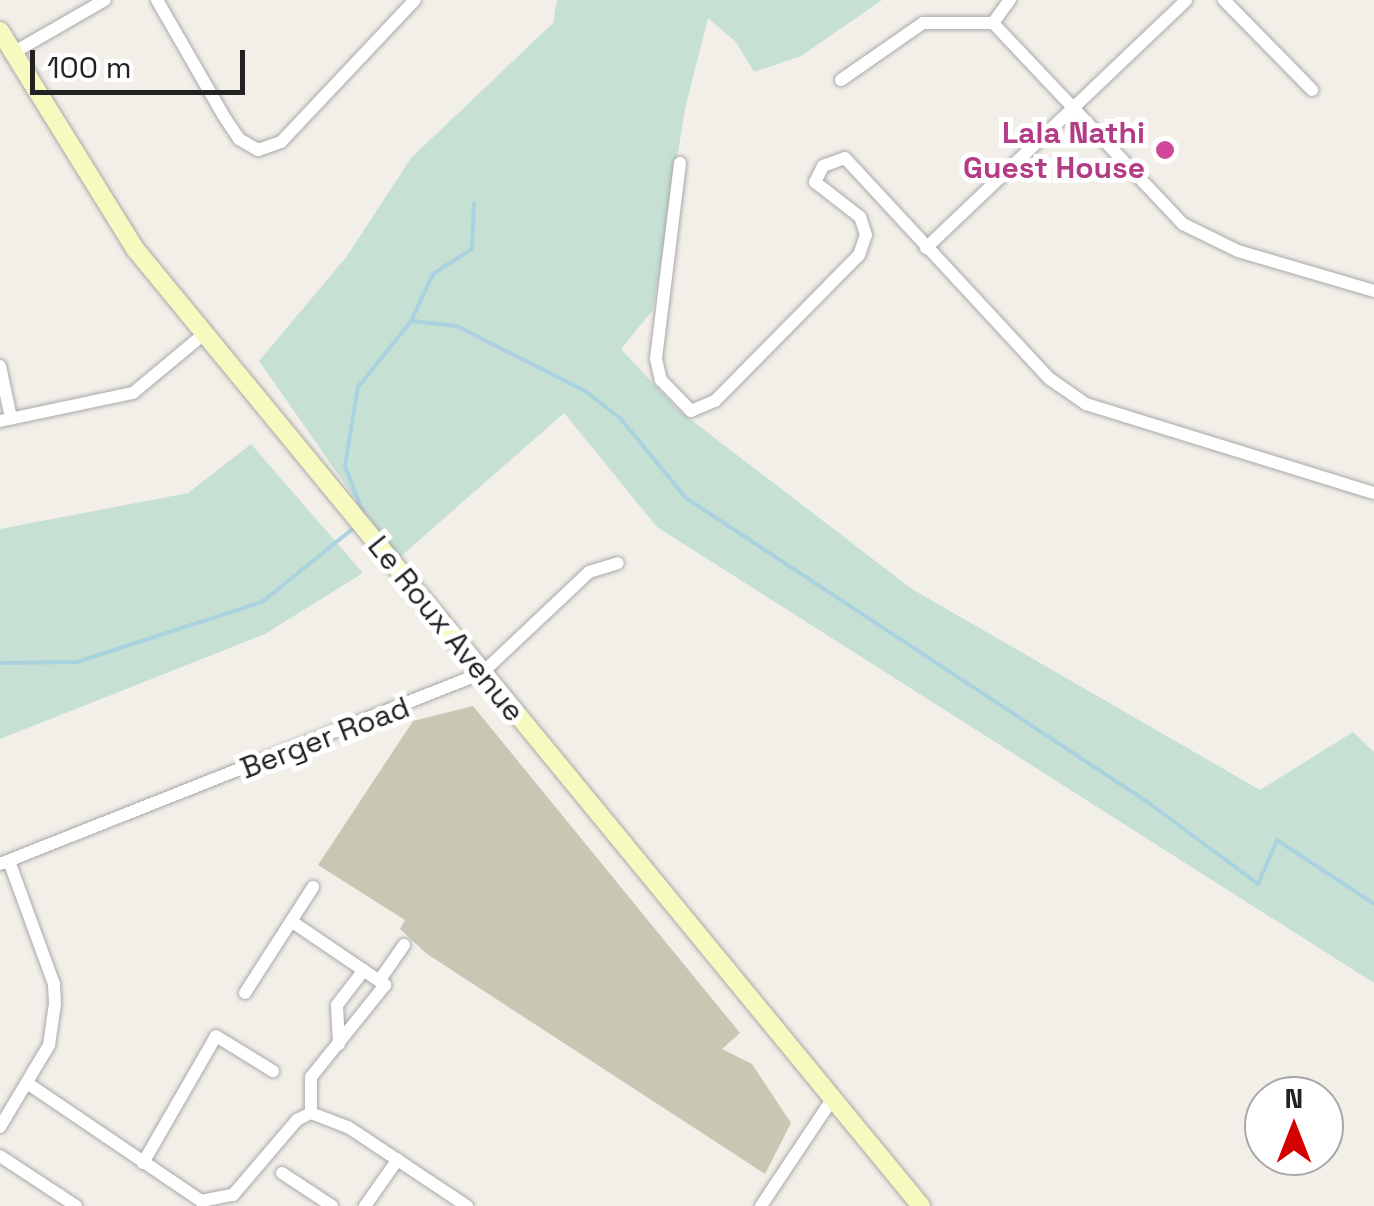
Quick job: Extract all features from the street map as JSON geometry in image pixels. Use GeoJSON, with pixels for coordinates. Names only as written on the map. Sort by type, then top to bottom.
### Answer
{"type":"FeatureCollection","features":[{"type":"Feature","properties":{"kind":"main road","name":"Le Roux Avenue"},"geometry":{"type":"LineString","coordinates":[[0,31],[136,250],[921,1206]]}},
{"type":"Feature","properties":{"kind":"street"},"geometry":{"type":"LineString","coordinates":[[11,54],[105,0]]}},
{"type":"Feature","properties":{"kind":"street"},"geometry":{"type":"LineString","coordinates":[[157,0],[239,139],[258,150],[281,142],[415,0]]}},
{"type":"Feature","properties":{"kind":"street"},"geometry":{"type":"LineString","coordinates":[[994,24],[1010,0]]}},
{"type":"Feature","properties":{"kind":"street"},"geometry":{"type":"LineString","coordinates":[[926,248],[1186,0]]}},
{"type":"Feature","properties":{"kind":"street"},"geometry":{"type":"LineString","coordinates":[[1224,0],[1312,90]]}},
{"type":"Feature","properties":{"kind":"street"},"geometry":{"type":"LineString","coordinates":[[841,80],[923,23],[994,24],[1183,224],[1208,240],[1374,291]]}},
{"type":"Feature","properties":{"kind":"street"},"geometry":{"type":"LineString","coordinates":[[680,162],[656,359],[667,388],[696,413],[859,255],[866,235],[860,217],[816,182],[823,166],[845,158],[1050,379],[1086,404],[1374,492]]}},
{"type":"Feature","properties":{"kind":"street"},"geometry":{"type":"LineString","coordinates":[[0,366],[5,420],[133,393],[204,334]]}},
{"type":"Feature","properties":{"kind":"street","name":"Berger Road"},"geometry":{"type":"LineString","coordinates":[[4,862],[482,673],[589,572],[618,563]]}},
{"type":"Feature","properties":{"kind":"street"},"geometry":{"type":"LineString","coordinates":[[0,1126],[50,1045],[54,984],[4,862]]}},
{"type":"Feature","properties":{"kind":"street"},"geometry":{"type":"LineString","coordinates":[[245,994],[313,887]]}},
{"type":"Feature","properties":{"kind":"street"},"geometry":{"type":"LineString","coordinates":[[291,922],[382,983]]}},
{"type":"Feature","properties":{"kind":"street"},"geometry":{"type":"LineString","coordinates":[[27,1084],[193,1198],[222,1201],[310,1113],[311,1077],[382,983],[404,945]]}},
{"type":"Feature","properties":{"kind":"street"},"geometry":{"type":"LineString","coordinates":[[339,1044],[337,1005],[364,970]]}},
{"type":"Feature","properties":{"kind":"street"},"geometry":{"type":"LineString","coordinates":[[143,1164],[216,1036],[272,1071]]}},
{"type":"Feature","properties":{"kind":"street"},"geometry":{"type":"LineString","coordinates":[[761,1206],[832,1098]]}},
{"type":"Feature","properties":{"kind":"street"},"geometry":{"type":"LineString","coordinates":[[310,1113],[328,1115],[467,1206]]}},
{"type":"Feature","properties":{"kind":"street"},"geometry":{"type":"LineString","coordinates":[[0,1156],[76,1206]]}},
{"type":"Feature","properties":{"kind":"street"},"geometry":{"type":"LineString","coordinates":[[365,1206],[398,1159]]}},
{"type":"Feature","properties":{"kind":"street"},"geometry":{"type":"LineString","coordinates":[[282,1172],[332,1206]]}},
{"type":"Feature","properties":{"kind":"shaded area"},"geometry":{"type":"Polygon","coordinates":[[[557,0],[882,0],[801,56],[754,72],[736,42],[708,18],[685,109],[653,310],[621,349],[677,409],[912,589],[1260,790],[1353,732],[1374,752],[1374,983],[657,527],[564,413],[400,557],[377,530],[259,361],[347,256],[411,158],[553,23],[557,0]]]}},
{"type":"Feature","properties":{"kind":"shaded area"},"geometry":{"type":"Polygon","coordinates":[[[251,444],[363,573],[265,634],[0,739],[0,529],[188,493],[251,444]]]}},
{"type":"Feature","properties":{"kind":"shaded area"},"geometry":{"type":"Polygon","coordinates":[[[473,706],[740,1033],[722,1049],[752,1064],[791,1123],[765,1174],[427,954],[400,929],[405,920],[318,865],[413,721],[473,706]]]}},
{"type":"Feature","properties":{"kind":"waterway"},"geometry":{"type":"LineString","coordinates":[[411,321],[433,274],[472,249],[474,203]]}},
{"type":"Feature","properties":{"kind":"waterway"},"geometry":{"type":"LineString","coordinates":[[365,518],[345,466],[358,387],[411,321],[457,326],[585,391],[621,419],[686,498],[1146,801],[1258,884],[1277,840],[1374,904]]}},
{"type":"Feature","properties":{"kind":"waterway"},"geometry":{"type":"LineString","coordinates":[[0,663],[77,662],[262,602],[355,527]]}},
{"type":"Feature","properties":{"kind":"place","name":"Lala Nathi Guest House"},"geometry":{"type":"Point","coordinates":[1165,150]}}]}
